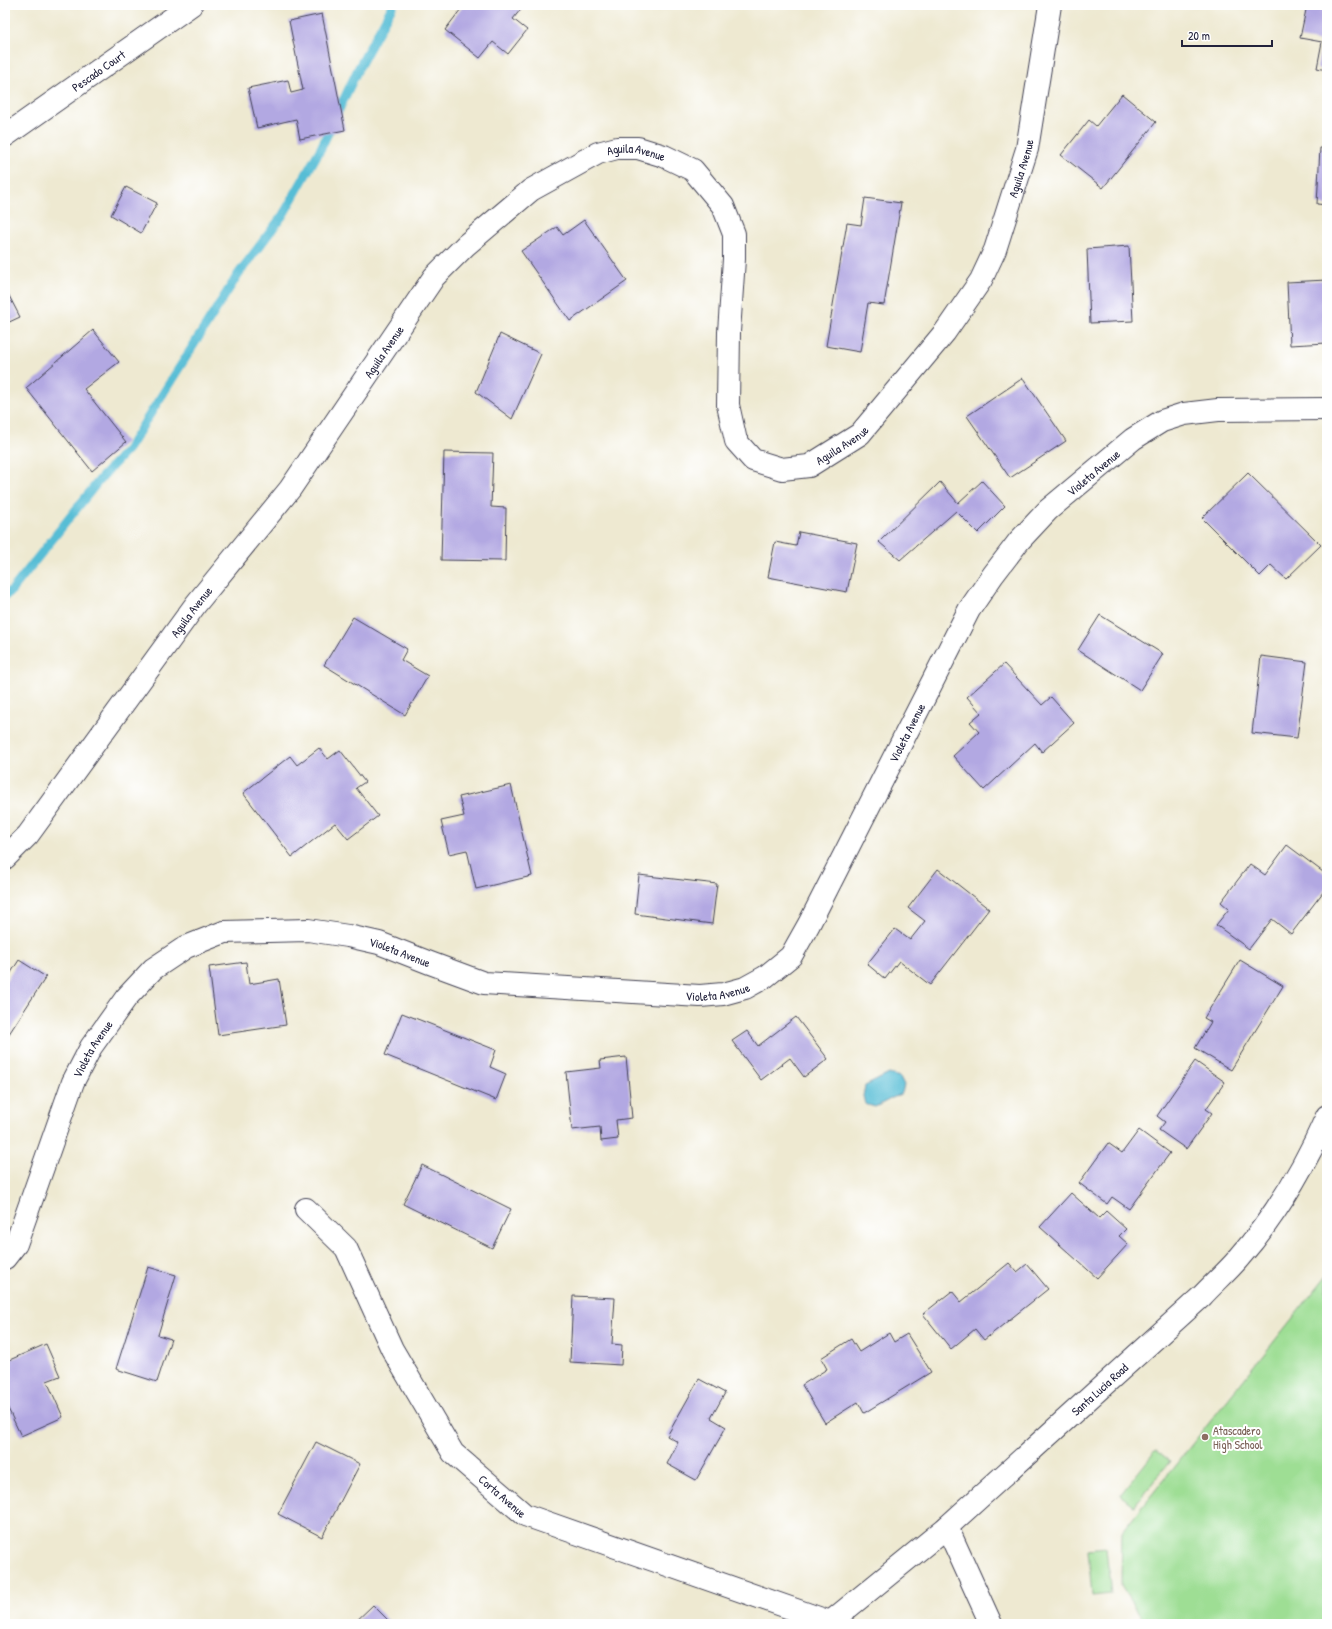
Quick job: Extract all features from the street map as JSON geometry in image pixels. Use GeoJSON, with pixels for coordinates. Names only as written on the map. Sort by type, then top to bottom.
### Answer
{"type":"FeatureCollection","features":[{"type":"Feature","properties":{"kind":"street","name":"Pescado Court"},"geometry":{"type":"LineString","coordinates":[[5,136],[191,5]]}},
{"type":"Feature","properties":{"kind":"street","name":"Aguila Avenue"},"geometry":{"type":"LineString","coordinates":[[5,858],[28,835],[196,604],[290,489],[434,277],[466,245],[531,190],[598,153],[617,148],[638,148],[664,156],[693,170],[723,206],[734,234],[734,259],[729,332],[728,405],[736,441],[753,460],[782,469],[809,466],[860,434],[945,332],[981,280],[995,250],[1027,148],[1050,5]]}},
{"type":"Feature","properties":{"kind":"street","name":"Violeta Avenue"},"geometry":{"type":"LineString","coordinates":[[5,1258],[16,1244],[73,1082],[91,1047],[126,998],[153,969],[186,947],[224,932],[308,930],[348,936],[379,943],[430,964],[484,983],[700,996],[723,994],[745,988],[765,977],[792,956],[969,610],[1019,541],[1048,510],[1133,439],[1162,421],[1184,414],[1218,410],[1327,409]]}},
{"type":"Feature","properties":{"kind":"street","name":"Santa Lucia Road"},"geometry":{"type":"LineString","coordinates":[[829,1623],[947,1527],[1202,1296],[1238,1259],[1290,1190],[1311,1152],[1327,1116]]}},
{"type":"Feature","properties":{"kind":"street","name":"Corta Avenue"},"geometry":{"type":"LineString","coordinates":[[306,1209],[346,1248],[392,1349],[452,1453],[525,1515],[829,1623]]}},
{"type":"Feature","properties":{"kind":"street"},"geometry":{"type":"LineString","coordinates":[[947,1527],[991,1624]]}},
{"type":"Feature","properties":{"kind":"green space"},"geometry":{"type":"Polygon","coordinates":[[[1327,1275],[1327,1624],[1146,1624],[1121,1585],[1122,1532],[1327,1275]]]}},
{"type":"Feature","properties":{"kind":"green space"},"geometry":{"type":"Polygon","coordinates":[[[1156,1450],[1170,1461],[1134,1506],[1120,1495],[1156,1450]]]}},
{"type":"Feature","properties":{"kind":"green space"},"geometry":{"type":"Polygon","coordinates":[[[1106,1548],[1111,1594],[1092,1596],[1088,1550],[1106,1548]]]}},
{"type":"Feature","properties":{"kind":"water"},"geometry":{"type":"Polygon","coordinates":[[[889,1074],[900,1077],[904,1085],[902,1093],[875,1107],[865,1104],[863,1096],[865,1086],[889,1074]]]}},
{"type":"Feature","properties":{"kind":"building"},"geometry":{"type":"Polygon","coordinates":[[[464,5],[524,5],[513,19],[527,30],[508,54],[493,42],[480,58],[445,30],[464,5]]]}},
{"type":"Feature","properties":{"kind":"building"},"geometry":{"type":"Polygon","coordinates":[[[1307,5],[1327,5],[1327,70],[1317,68],[1322,42],[1300,38],[1307,5]]]}},
{"type":"Feature","properties":{"kind":"building"},"geometry":{"type":"Polygon","coordinates":[[[322,14],[345,130],[300,139],[296,119],[257,128],[248,88],[288,80],[291,93],[303,90],[289,21],[322,14]]]}},
{"type":"Feature","properties":{"kind":"building"},"geometry":{"type":"Polygon","coordinates":[[[1122,94],[1156,122],[1103,188],[1061,155],[1089,120],[1096,126],[1122,94]]]}},
{"type":"Feature","properties":{"kind":"building"},"geometry":{"type":"Polygon","coordinates":[[[1320,148],[1327,148],[1327,205],[1317,204],[1320,148]]]}},
{"type":"Feature","properties":{"kind":"building"},"geometry":{"type":"Polygon","coordinates":[[[126,187],[157,203],[141,233],[111,215],[126,187]]]}},
{"type":"Feature","properties":{"kind":"building"},"geometry":{"type":"Polygon","coordinates":[[[865,198],[901,203],[884,305],[868,303],[860,352],[826,346],[847,223],[861,225],[865,198]]]}},
{"type":"Feature","properties":{"kind":"building"},"geometry":{"type":"Polygon","coordinates":[[[584,220],[627,281],[570,321],[521,251],[557,227],[563,235],[584,220]]]}},
{"type":"Feature","properties":{"kind":"building"},"geometry":{"type":"Polygon","coordinates":[[[1129,246],[1133,321],[1090,323],[1087,249],[1129,246]]]}},
{"type":"Feature","properties":{"kind":"building"},"geometry":{"type":"Polygon","coordinates":[[[1327,280],[1327,343],[1290,345],[1287,282],[1327,280]]]}},
{"type":"Feature","properties":{"kind":"building"},"geometry":{"type":"Polygon","coordinates":[[[5,288],[20,317],[5,324],[5,288]]]}},
{"type":"Feature","properties":{"kind":"building"},"geometry":{"type":"Polygon","coordinates":[[[93,330],[119,362],[84,389],[126,442],[92,471],[26,388],[93,330]]]}},
{"type":"Feature","properties":{"kind":"building"},"geometry":{"type":"Polygon","coordinates":[[[500,334],[541,354],[512,419],[476,392],[500,334]]]}},
{"type":"Feature","properties":{"kind":"building"},"geometry":{"type":"Polygon","coordinates":[[[1023,378],[1066,441],[1010,478],[967,416],[1023,378]]]}},
{"type":"Feature","properties":{"kind":"building"},"geometry":{"type":"Polygon","coordinates":[[[444,452],[493,453],[491,507],[506,508],[505,561],[441,560],[444,452]]]}},
{"type":"Feature","properties":{"kind":"building"},"geometry":{"type":"Polygon","coordinates":[[[1248,473],[1321,545],[1286,579],[1271,565],[1260,576],[1202,518],[1248,473]]]}},
{"type":"Feature","properties":{"kind":"building"},"geometry":{"type":"Polygon","coordinates":[[[982,481],[1005,506],[978,533],[956,511],[900,560],[879,542],[940,482],[958,503],[982,481]]]}},
{"type":"Feature","properties":{"kind":"building"},"geometry":{"type":"Polygon","coordinates":[[[799,532],[857,543],[847,592],[768,577],[775,542],[796,546],[799,532]]]}},
{"type":"Feature","properties":{"kind":"building"},"geometry":{"type":"Polygon","coordinates":[[[1100,615],[1163,654],[1140,690],[1078,650],[1100,615]]]}},
{"type":"Feature","properties":{"kind":"building"},"geometry":{"type":"Polygon","coordinates":[[[353,617],[407,649],[401,660],[428,676],[405,715],[324,665],[353,617]]]}},
{"type":"Feature","properties":{"kind":"building"},"geometry":{"type":"Polygon","coordinates":[[[1261,656],[1307,662],[1297,738],[1252,733],[1261,656]]]}},
{"type":"Feature","properties":{"kind":"building"},"geometry":{"type":"Polygon","coordinates":[[[1004,664],[1042,705],[1051,697],[1074,723],[1042,752],[1035,743],[984,790],[953,756],[979,732],[970,722],[981,713],[967,697],[1004,664]]]}},
{"type":"Feature","properties":{"kind":"building"},"geometry":{"type":"Polygon","coordinates":[[[319,748],[328,759],[340,750],[365,782],[356,788],[378,816],[348,839],[335,823],[292,857],[243,793],[290,756],[297,765],[319,748]]]}},
{"type":"Feature","properties":{"kind":"building"},"geometry":{"type":"Polygon","coordinates":[[[511,785],[532,876],[476,889],[467,850],[449,854],[441,821],[464,816],[459,797],[511,785]]]}},
{"type":"Feature","properties":{"kind":"building"},"geometry":{"type":"Polygon","coordinates":[[[1287,845],[1327,875],[1327,887],[1291,934],[1272,919],[1249,949],[1216,925],[1229,909],[1221,902],[1250,864],[1265,875],[1287,845]]]}},
{"type":"Feature","properties":{"kind":"building"},"geometry":{"type":"Polygon","coordinates":[[[938,869],[989,909],[930,985],[899,961],[885,979],[867,964],[895,929],[910,940],[925,921],[908,908],[938,869]]]}},
{"type":"Feature","properties":{"kind":"building"},"geometry":{"type":"Polygon","coordinates":[[[639,875],[717,884],[712,924],[635,914],[639,875]]]}},
{"type":"Feature","properties":{"kind":"building"},"geometry":{"type":"Polygon","coordinates":[[[19,960],[46,977],[5,1040],[5,982],[19,960]]]}},
{"type":"Feature","properties":{"kind":"building"},"geometry":{"type":"Polygon","coordinates":[[[1240,960],[1283,986],[1231,1070],[1195,1048],[1211,1022],[1204,1018],[1240,960]]]}},
{"type":"Feature","properties":{"kind":"building"},"geometry":{"type":"Polygon","coordinates":[[[246,962],[249,984],[279,979],[286,1025],[218,1035],[209,967],[246,962]]]}},
{"type":"Feature","properties":{"kind":"building"},"geometry":{"type":"Polygon","coordinates":[[[402,1013],[496,1050],[490,1067],[506,1074],[496,1100],[385,1055],[402,1013]]]}},
{"type":"Feature","properties":{"kind":"building"},"geometry":{"type":"Polygon","coordinates":[[[796,1017],[828,1059],[804,1077],[790,1058],[761,1080],[732,1041],[747,1031],[758,1046],[796,1017]]]}},
{"type":"Feature","properties":{"kind":"building"},"geometry":{"type":"Polygon","coordinates":[[[626,1057],[632,1118],[616,1120],[618,1139],[601,1141],[600,1127],[572,1130],[566,1072],[601,1068],[600,1060],[626,1057]]]}},
{"type":"Feature","properties":{"kind":"building"},"geometry":{"type":"Polygon","coordinates":[[[1195,1061],[1225,1082],[1206,1109],[1212,1113],[1186,1149],[1159,1130],[1165,1122],[1157,1116],[1195,1061]]]}},
{"type":"Feature","properties":{"kind":"building"},"geometry":{"type":"Polygon","coordinates":[[[1139,1130],[1170,1153],[1129,1209],[1112,1197],[1107,1204],[1079,1183],[1108,1143],[1122,1153],[1139,1130]]]}},
{"type":"Feature","properties":{"kind":"building"},"geometry":{"type":"Polygon","coordinates":[[[422,1165],[511,1209],[492,1248],[403,1204],[422,1165]]]}},
{"type":"Feature","properties":{"kind":"building"},"geometry":{"type":"Polygon","coordinates":[[[1071,1193],[1099,1218],[1106,1211],[1126,1229],[1119,1236],[1128,1244],[1097,1278],[1040,1227],[1071,1193]]]}},
{"type":"Feature","properties":{"kind":"building"},"geometry":{"type":"Polygon","coordinates":[[[1009,1263],[1017,1272],[1027,1264],[1048,1289],[984,1340],[975,1329],[951,1349],[923,1314],[952,1291],[961,1302],[1009,1263]]]}},
{"type":"Feature","properties":{"kind":"building"},"geometry":{"type":"Polygon","coordinates":[[[148,1267],[176,1275],[158,1335],[171,1339],[157,1382],[116,1369],[148,1267]]]}},
{"type":"Feature","properties":{"kind":"building"},"geometry":{"type":"Polygon","coordinates":[[[573,1296],[615,1298],[612,1344],[622,1345],[621,1365],[570,1362],[573,1296]]]}},
{"type":"Feature","properties":{"kind":"building"},"geometry":{"type":"Polygon","coordinates":[[[889,1333],[894,1342],[907,1334],[931,1372],[864,1413],[858,1402],[825,1423],[802,1385],[827,1369],[821,1358],[851,1339],[859,1352],[889,1333]]]}},
{"type":"Feature","properties":{"kind":"building"},"geometry":{"type":"Polygon","coordinates":[[[46,1344],[60,1376],[47,1381],[63,1417],[21,1436],[5,1402],[5,1362],[46,1344]]]}},
{"type":"Feature","properties":{"kind":"building"},"geometry":{"type":"Polygon","coordinates":[[[699,1379],[725,1393],[711,1418],[726,1427],[696,1480],[667,1464],[678,1442],[667,1436],[699,1379]]]}},
{"type":"Feature","properties":{"kind":"building"},"geometry":{"type":"Polygon","coordinates":[[[316,1442],[360,1464],[322,1537],[278,1514],[316,1442]]]}},
{"type":"Feature","properties":{"kind":"building"},"geometry":{"type":"Polygon","coordinates":[[[373,1605],[392,1624],[353,1624],[373,1605]]]}},
{"type":"Feature","properties":{"kind":"waterway"},"geometry":{"type":"LineString","coordinates":[[5,596],[12,590],[101,478],[128,449],[239,273],[283,215],[321,148],[358,69],[393,5]]}},
{"type":"Feature","properties":{"kind":"place","name":"Atascadero High School"},"geometry":{"type":"Point","coordinates":[1205,1437]}}]}
